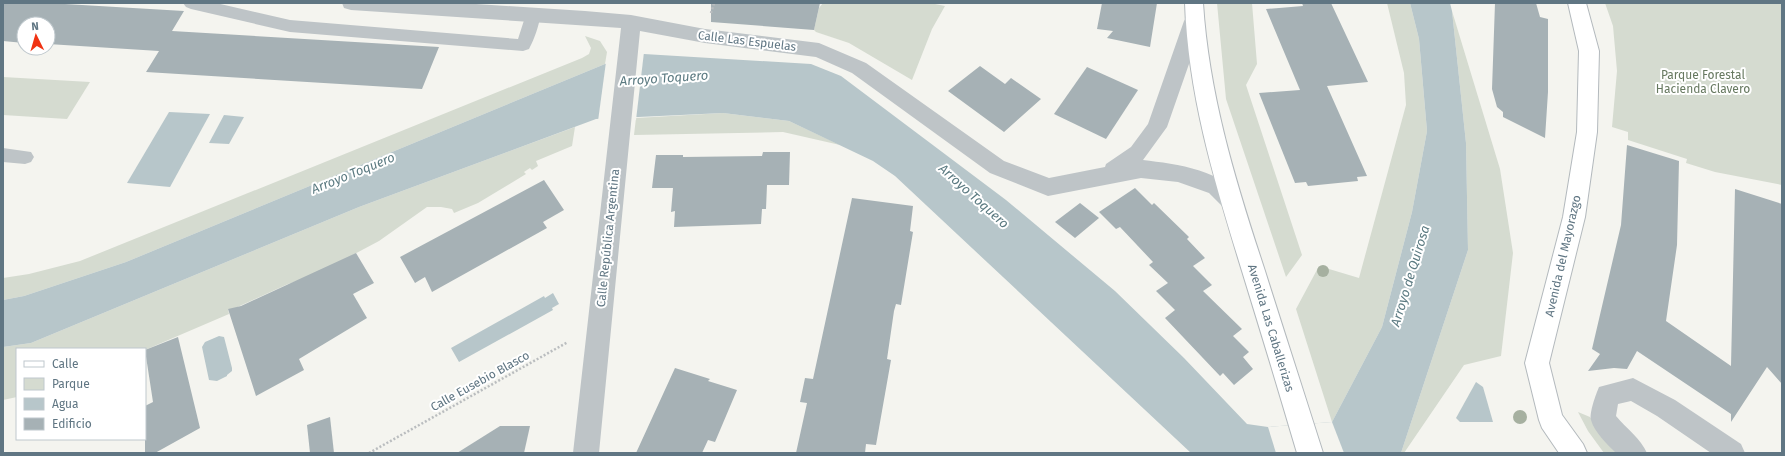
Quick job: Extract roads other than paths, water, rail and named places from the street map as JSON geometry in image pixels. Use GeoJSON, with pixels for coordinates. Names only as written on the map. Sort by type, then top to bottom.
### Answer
{"type":"FeatureCollection","features":[{"type":"Feature","properties":{"kind":"main road","name":"Avenida del Mayorazgo"},"geometry":{"type":"LineString","coordinates":[[1574,453],[1551,420],[1537,363],[1574,217],[1586,132],[1589,51],[1577,3]]}},
{"type":"Feature","properties":{"kind":"main road","name":"Avenida Las Caballerizas"},"geometry":{"type":"LineString","coordinates":[[1194,12],[1200,78],[1214,139],[1232,202],[1310,453]]}},
{"type":"Feature","properties":{"kind":"street","name":"Calle Las Espuelas"},"geometry":{"type":"LineString","coordinates":[[351,3],[631,22],[705,36],[819,50],[859,68],[997,168],[1048,187],[1103,177]]}},
{"type":"Feature","properties":{"kind":"street","name":"Avenida Las Caballerizas"},"geometry":{"type":"LineString","coordinates":[[1103,177],[1138,154],[1157,127],[1194,12]]}},
{"type":"Feature","properties":{"kind":"street","name":"Calle República Argentina"},"geometry":{"type":"LineString","coordinates":[[586,453],[631,22]]}},
{"type":"Feature","properties":{"kind":"street","name":"Avenida Las Caballerizas"},"geometry":{"type":"LineString","coordinates":[[1103,177],[1140,169],[1179,173],[1217,187],[1232,202]]}},
{"type":"Feature","properties":{"kind":"street"},"geometry":{"type":"LineString","coordinates":[[1634,453],[1623,443],[1603,419],[1608,395],[1633,389],[1666,408],[1732,453]]}},
{"type":"Feature","properties":{"kind":"lane"},"geometry":{"type":"LineString","coordinates":[[191,3],[290,26],[523,44],[533,15]]}},
{"type":"Feature","properties":{"kind":"lane"},"geometry":{"type":"LineString","coordinates":[[3,155],[25,157]]}},
{"type":"Feature","properties":{"kind":"water"},"geometry":{"type":"Polygon","coordinates":[[[1410,3],[1450,3],[1452,11],[1466,143],[1468,250],[1401,453],[1191,453],[895,176],[873,161],[789,121],[723,113],[596,119],[359,207],[31,343],[3,347],[3,300],[24,296],[126,262],[605,64],[644,54],[811,64],[841,76],[1006,200],[1115,291],[1184,358],[1247,424],[1268,427],[1332,422],[1382,327],[1412,212],[1427,131],[1419,39],[1410,3]]]}},
{"type":"Feature","properties":{"kind":"water"},"geometry":{"type":"Polygon","coordinates":[[[169,112],[210,114],[170,187],[127,183],[169,112]]]}},
{"type":"Feature","properties":{"kind":"water"},"geometry":{"type":"Polygon","coordinates":[[[224,115],[244,117],[229,144],[209,143],[224,115]]]}},
{"type":"Feature","properties":{"kind":"water"},"geometry":{"type":"Polygon","coordinates":[[[553,293],[559,304],[552,308],[553,310],[459,362],[451,348],[544,296],[545,298],[553,293]]]}},
{"type":"Feature","properties":{"kind":"water"},"geometry":{"type":"Polygon","coordinates":[[[219,336],[224,337],[232,371],[227,376],[217,381],[209,380],[202,347],[205,342],[219,336]]]}},
{"type":"Feature","properties":{"kind":"water"},"geometry":{"type":"Polygon","coordinates":[[[1476,382],[1483,387],[1493,422],[1460,422],[1456,418],[1476,382]]]}},
{"type":"Feature","properties":{"kind":"park label","name":"Parque Forestal Hacienda Clavero"},"geometry":{"type":"Point","coordinates":[1703,82]}},
{"type":"Feature","properties":{"kind":"water label","name":"Arroyo Toquero"},"geometry":{"type":"Point","coordinates":[664,78]}},
{"type":"Feature","properties":{"kind":"water label","name":"Arroyo Toquero"},"geometry":{"type":"Point","coordinates":[353,173]}},
{"type":"Feature","properties":{"kind":"water label","name":"Arroyo Toquero"},"geometry":{"type":"Point","coordinates":[974,196]}},
{"type":"Feature","properties":{"kind":"water label","name":"Arroyo de Quirosa"},"geometry":{"type":"Point","coordinates":[1410,276]}}]}
